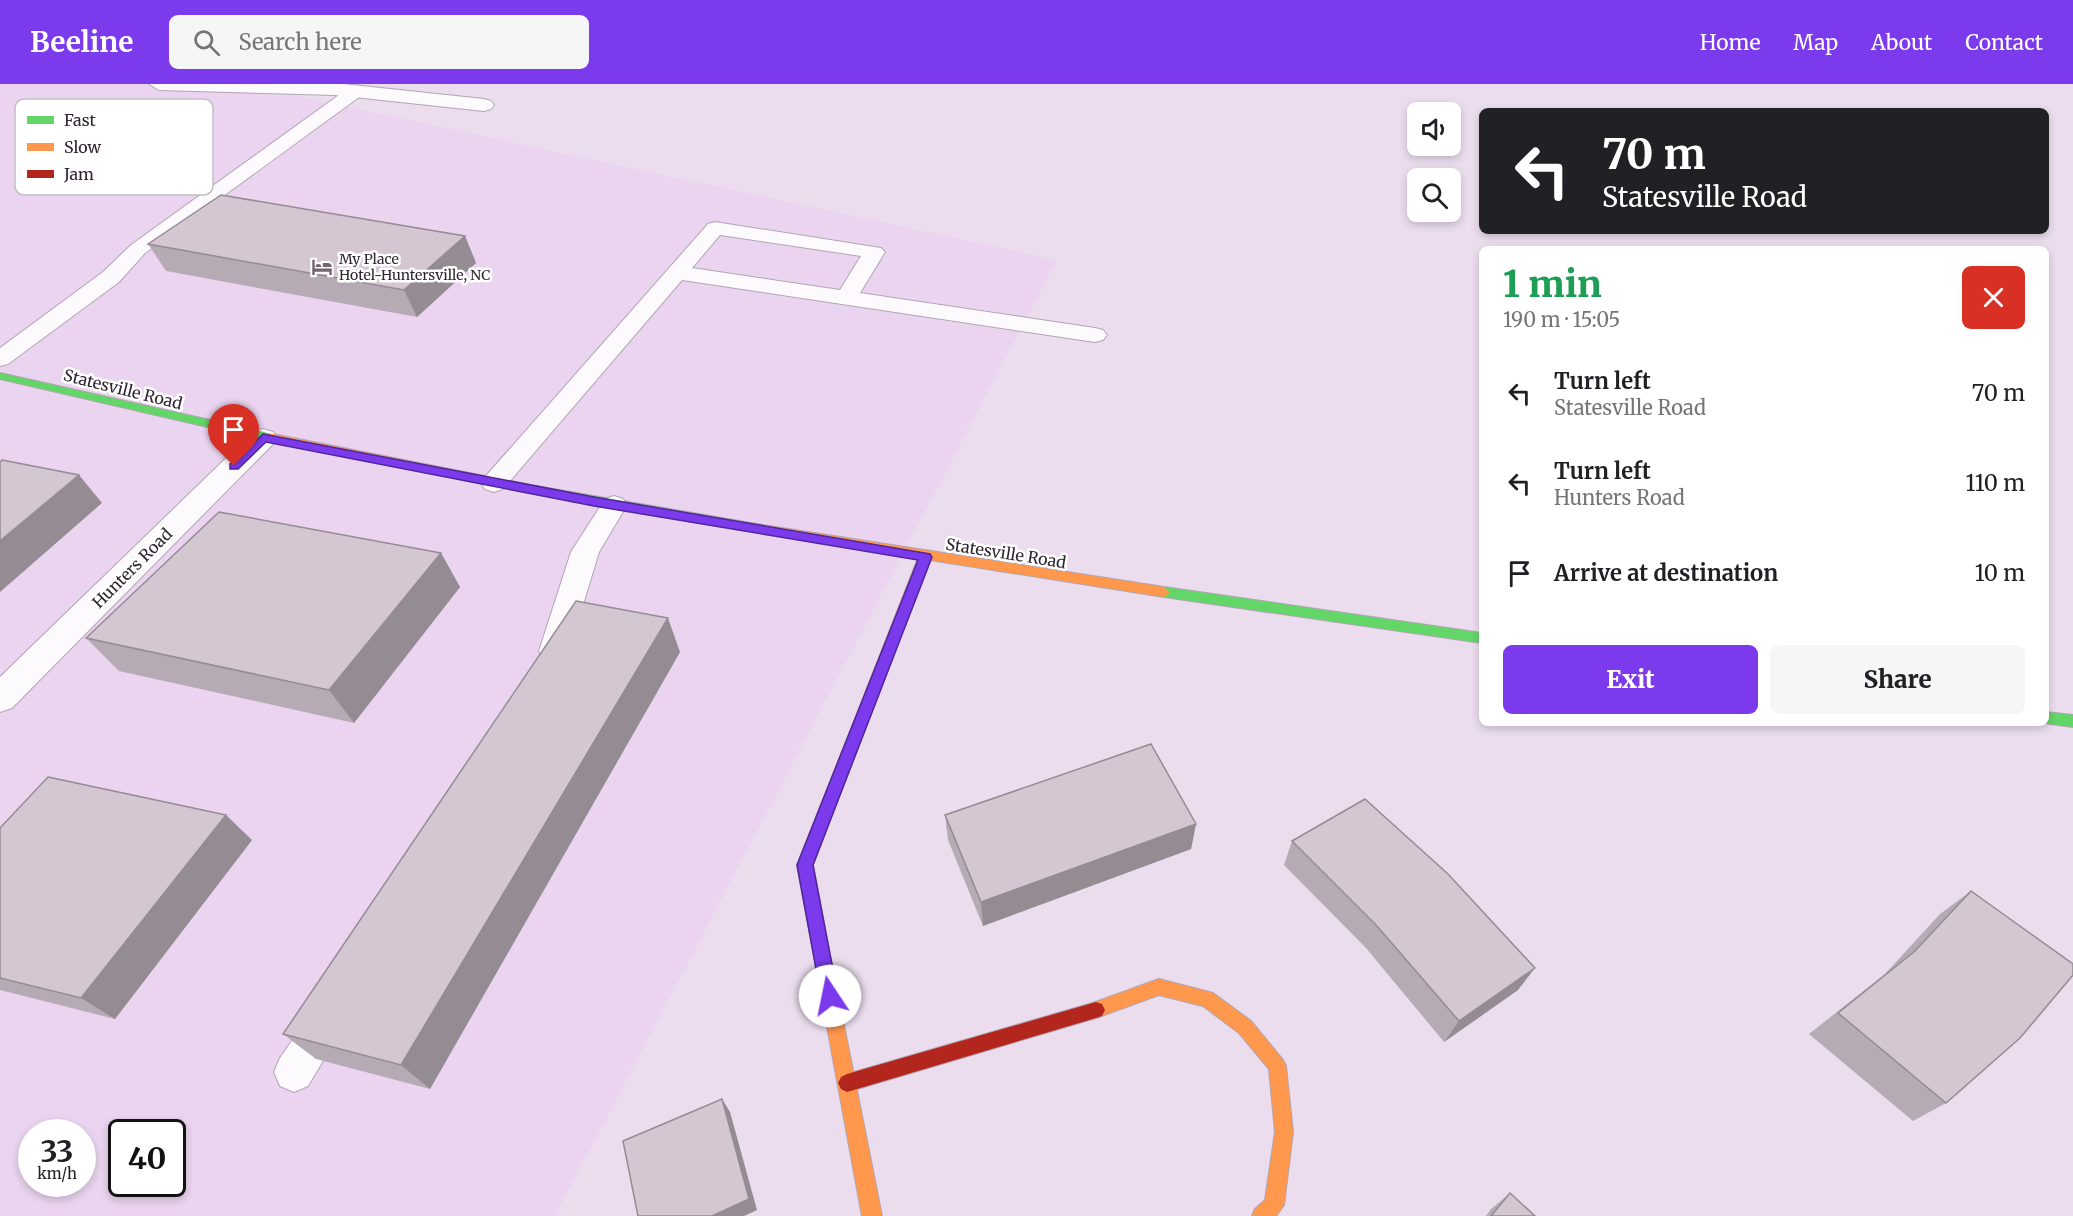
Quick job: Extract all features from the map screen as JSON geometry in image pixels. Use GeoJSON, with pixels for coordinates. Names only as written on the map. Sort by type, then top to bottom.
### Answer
{"type":"FeatureCollection","features":[{"type":"Feature","properties":{"kind":"main road","name":"Statesville Road"},"geometry":{"type":"LineString","coordinates":[[0,376],[263,438],[614,505],[925,557],[1479,638]]}},
{"type":"Feature","properties":{"kind":"main road"},"geometry":{"type":"LineString","coordinates":[[872,1216],[805,865],[925,557]]}},
{"type":"Feature","properties":{"kind":"main road"},"geometry":{"type":"LineString","coordinates":[[2049,717],[2073,721]]}},
{"type":"Feature","properties":{"kind":"main road"},"geometry":{"type":"LineString","coordinates":[[847,1083],[1114,1005],[1159,987],[1207,999],[1245,1027],[1277,1066],[1284,1132],[1274,1205],[1262,1216]]}},
{"type":"Feature","properties":{"kind":"street"},"geometry":{"type":"LineString","coordinates":[[159,84],[356,91],[484,105]]}},
{"type":"Feature","properties":{"kind":"street","name":"Hunters Road"},"geometry":{"type":"LineString","coordinates":[[0,698],[263,438]]}},
{"type":"Feature","properties":{"kind":"lane"},"geometry":{"type":"LineString","coordinates":[[213,194],[308,128],[356,91]]}},
{"type":"Feature","properties":{"kind":"lane"},"geometry":{"type":"LineString","coordinates":[[0,359],[111,277],[138,249],[212,195]]}},
{"type":"Feature","properties":{"kind":"lane"},"geometry":{"type":"LineString","coordinates":[[494,483],[674,272],[715,228],[874,252],[848,296]]}},
{"type":"Feature","properties":{"kind":"lane"},"geometry":{"type":"LineString","coordinates":[[674,272],[848,296],[1095,335]]}},
{"type":"Feature","properties":{"kind":"lane"},"geometry":{"type":"LineString","coordinates":[[540,680],[560,640],[585,552],[614,505]]}},
{"type":"Feature","properties":{"kind":"lane"},"geometry":{"type":"LineString","coordinates":[[294,1072],[345,994]]}},
{"type":"Feature","properties":{"kind":"shaded area"},"geometry":{"type":"Polygon","coordinates":[[[0,84],[242,84],[1057,260],[555,1216],[0,1216],[0,84]]]}},
{"type":"Feature","properties":{"kind":"building"},"geometry":{"type":"Polygon","coordinates":[[[221,195],[465,236],[404,290],[148,244],[221,195]]]}},
{"type":"Feature","properties":{"kind":"building"},"geometry":{"type":"Polygon","coordinates":[[[2,460],[79,475],[0,541],[0,462],[2,460]]]}},
{"type":"Feature","properties":{"kind":"building"},"geometry":{"type":"Polygon","coordinates":[[[219,512],[441,553],[329,690],[86,638],[219,512]]]}},
{"type":"Feature","properties":{"kind":"building"},"geometry":{"type":"Polygon","coordinates":[[[576,601],[668,618],[401,1065],[283,1034],[576,601]]]}},
{"type":"Feature","properties":{"kind":"building"},"geometry":{"type":"Polygon","coordinates":[[[1151,744],[1196,824],[981,902],[945,815],[1151,744]]]}},
{"type":"Feature","properties":{"kind":"building"},"geometry":{"type":"Polygon","coordinates":[[[48,777],[226,815],[81,998],[0,978],[0,828],[48,777]]]}},
{"type":"Feature","properties":{"kind":"building"},"geometry":{"type":"Polygon","coordinates":[[[1365,799],[1448,874],[1535,968],[1459,1021],[1377,926],[1292,841],[1365,799]]]}},
{"type":"Feature","properties":{"kind":"building"},"geometry":{"type":"Polygon","coordinates":[[[1971,891],[2073,964],[2073,975],[2020,1038],[1946,1103],[1838,1013],[1915,951],[1971,891]]]}},
{"type":"Feature","properties":{"kind":"building"},"geometry":{"type":"Polygon","coordinates":[[[722,1099],[749,1199],[712,1216],[638,1216],[623,1141],[722,1099]]]}},
{"type":"Feature","properties":{"kind":"building"},"geometry":{"type":"Polygon","coordinates":[[[1510,1193],[1535,1216],[1491,1216],[1510,1193]]]}},
{"type":"Feature","properties":{"kind":"traffic: fast"},"geometry":{"type":"LineString","coordinates":[[0,376],[268,437]]}},
{"type":"Feature","properties":{"kind":"traffic: fast"},"geometry":{"type":"LineString","coordinates":[[530,489],[763,529]]}},
{"type":"Feature","properties":{"kind":"traffic: fast"},"geometry":{"type":"LineString","coordinates":[[1164,592],[1479,638]]}},
{"type":"Feature","properties":{"kind":"traffic: fast"},"geometry":{"type":"LineString","coordinates":[[2049,718],[2073,721]]}},
{"type":"Feature","properties":{"kind":"traffic: fast"},"geometry":{"type":"LineString","coordinates":[[820,945],[805,865],[860,724]]}},
{"type":"Feature","properties":{"kind":"traffic: slow"},"geometry":{"type":"LineString","coordinates":[[268,437],[530,489]]}},
{"type":"Feature","properties":{"kind":"traffic: slow"},"geometry":{"type":"LineString","coordinates":[[763,529],[1164,592]]}},
{"type":"Feature","properties":{"kind":"traffic: slow"},"geometry":{"type":"LineString","coordinates":[[860,724],[925,557]]}},
{"type":"Feature","properties":{"kind":"traffic: slow"},"geometry":{"type":"LineString","coordinates":[[820,945],[872,1216]]}},
{"type":"Feature","properties":{"kind":"traffic: slow"},"geometry":{"type":"LineString","coordinates":[[1096,1010],[1159,987],[1207,999],[1245,1027],[1277,1066],[1284,1132],[1274,1205],[1262,1216]]}},
{"type":"Feature","properties":{"kind":"traffic: jam"},"geometry":{"type":"LineString","coordinates":[[847,1083],[1096,1010]]}},
{"type":"Feature","properties":{"kind":"place","name":"My Place Hotel-Huntersville, NC"},"geometry":{"type":"Point","coordinates":[322,267]}},
{"type":"Feature","properties":{"kind":"route"},"geometry":{"type":"LineString","coordinates":[[234,466],[263,438],[594,502],[925,557],[805,865],[830,996]]}}]}
